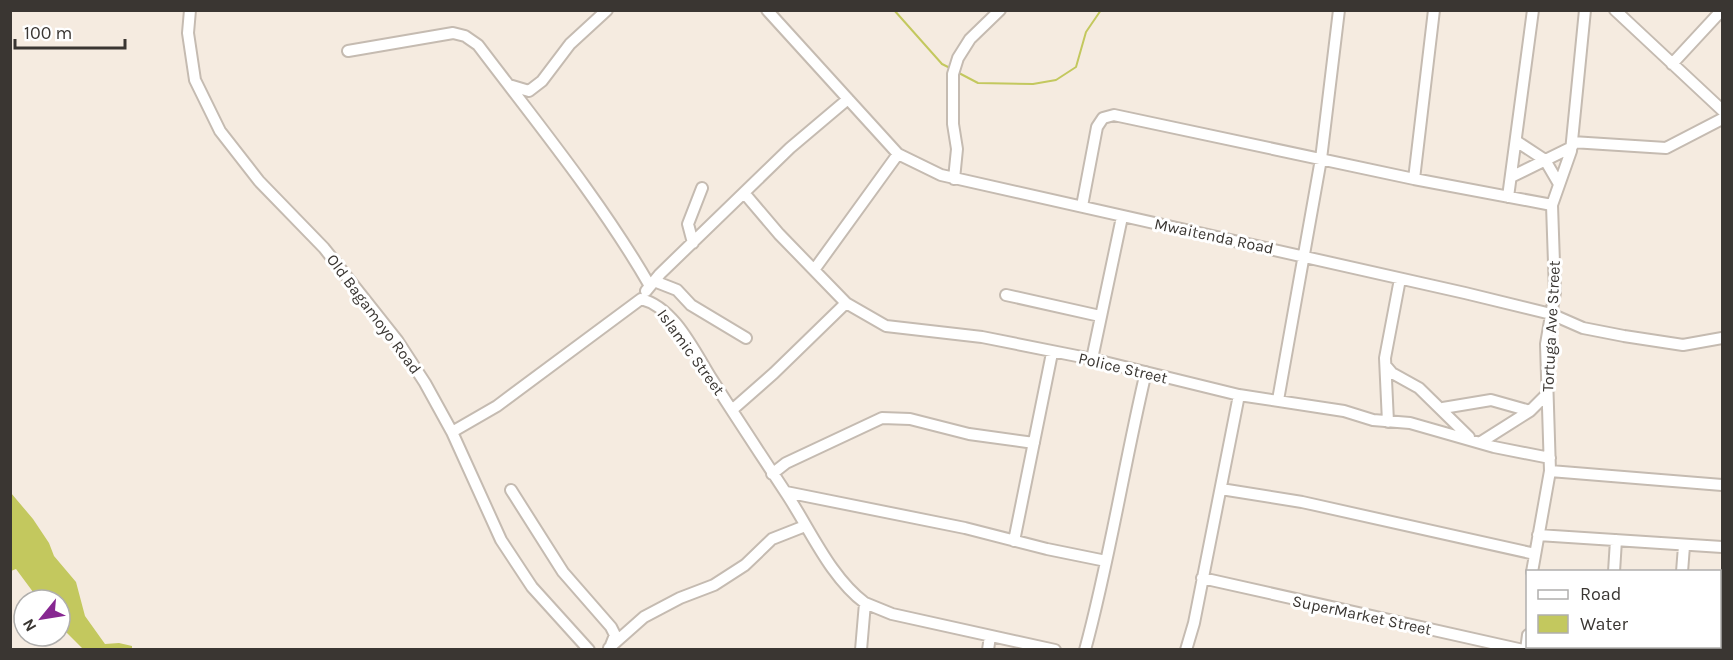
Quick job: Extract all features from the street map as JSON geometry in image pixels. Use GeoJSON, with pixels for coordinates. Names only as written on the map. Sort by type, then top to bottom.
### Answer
{"type":"FeatureCollection","features":[{"type":"Feature","properties":{"kind":"street","name":"Old Bagamoyo Road"},"geometry":{"type":"LineString","coordinates":[[190,10],[188,33],[195,80],[220,131],[259,181],[324,248],[368,302],[425,383],[452,432],[501,540],[516,564],[532,587],[589,650]]}},
{"type":"Feature","properties":{"kind":"street"},"geometry":{"type":"LineString","coordinates":[[508,85],[529,91],[542,81],[570,44],[607,10]]}},
{"type":"Feature","properties":{"kind":"street","name":"Mwaitenda Road"},"geometry":{"type":"LineString","coordinates":[[767,10],[898,154],[954,179],[1303,255],[1551,314],[1583,328],[1683,345],[1722,338]]}},
{"type":"Feature","properties":{"kind":"street"},"geometry":{"type":"LineString","coordinates":[[954,179],[957,149],[953,124],[952,74],[964,47],[1000,10]]}},
{"type":"Feature","properties":{"kind":"street"},"geometry":{"type":"LineString","coordinates":[[1278,400],[1321,159],[1339,10]]}},
{"type":"Feature","properties":{"kind":"street"},"geometry":{"type":"LineString","coordinates":[[1414,179],[1434,10]]}},
{"type":"Feature","properties":{"kind":"street"},"geometry":{"type":"LineString","coordinates":[[1508,197],[1533,10]]}},
{"type":"Feature","properties":{"kind":"street","name":"Tortuga Ave Street"},"geometry":{"type":"LineString","coordinates":[[1532,570],[1550,471],[1546,344],[1555,292],[1552,205],[1572,144],[1586,10]]}},
{"type":"Feature","properties":{"kind":"street"},"geometry":{"type":"LineString","coordinates":[[1615,10],[1722,111]]}},
{"type":"Feature","properties":{"kind":"street"},"geometry":{"type":"LineString","coordinates":[[1672,64],[1722,10]]}},
{"type":"Feature","properties":{"kind":"street"},"geometry":{"type":"LineString","coordinates":[[348,51],[453,33],[465,36],[478,45],[652,284],[677,290],[691,305],[746,338]]}},
{"type":"Feature","properties":{"kind":"street"},"geometry":{"type":"LineString","coordinates":[[641,299],[652,284],[790,148],[848,99]]}},
{"type":"Feature","properties":{"kind":"street"},"geometry":{"type":"LineString","coordinates":[[1082,206],[1097,127],[1103,118],[1109,115],[1414,179],[1552,205]]}},
{"type":"Feature","properties":{"kind":"street"},"geometry":{"type":"LineString","coordinates":[[1511,177],[1572,144],[1666,148],[1722,119]]}},
{"type":"Feature","properties":{"kind":"street"},"geometry":{"type":"LineString","coordinates":[[1516,141],[1545,160],[1559,184]]}},
{"type":"Feature","properties":{"kind":"street"},"geometry":{"type":"LineString","coordinates":[[814,270],[898,154]]}},
{"type":"Feature","properties":{"kind":"street"},"geometry":{"type":"LineString","coordinates":[[693,243],[688,224],[702,188]]}},
{"type":"Feature","properties":{"kind":"street","name":"Police Street"},"geometry":{"type":"LineString","coordinates":[[745,194],[846,303],[886,326],[982,337],[1052,353],[1092,359],[1239,395],[1278,400],[1388,422],[1410,423],[1550,458]]}},
{"type":"Feature","properties":{"kind":"street"},"geometry":{"type":"LineString","coordinates":[[1092,359],[1122,217]]}},
{"type":"Feature","properties":{"kind":"street"},"geometry":{"type":"LineString","coordinates":[[1388,422],[1385,358],[1400,279]]}},
{"type":"Feature","properties":{"kind":"street"},"geometry":{"type":"LineString","coordinates":[[1006,295],[1100,316]]}},
{"type":"Feature","properties":{"kind":"street","name":"Islamic Street"},"geometry":{"type":"LineString","coordinates":[[452,432],[497,406],[641,299],[653,302],[665,312],[844,581],[866,603],[892,614],[1055,650]]}},
{"type":"Feature","properties":{"kind":"street"},"geometry":{"type":"LineString","coordinates":[[732,410],[846,303]]}},
{"type":"Feature","properties":{"kind":"street"},"geometry":{"type":"LineString","coordinates":[[1014,541],[1052,353]]}},
{"type":"Feature","properties":{"kind":"street"},"geometry":{"type":"LineString","coordinates":[[1386,366],[1392,373],[1412,382],[1476,440],[1530,411],[1546,394]]}},
{"type":"Feature","properties":{"kind":"street"},"geometry":{"type":"LineString","coordinates":[[1084,650],[1106,561],[1146,372]]}},
{"type":"Feature","properties":{"kind":"street"},"geometry":{"type":"LineString","coordinates":[[1186,650],[1239,395]]}},
{"type":"Feature","properties":{"kind":"street"},"geometry":{"type":"LineString","coordinates":[[1443,408],[1491,400],[1530,411]]}},
{"type":"Feature","properties":{"kind":"street"},"geometry":{"type":"LineString","coordinates":[[772,474],[786,463],[882,418],[910,419],[969,434],[1034,443]]}},
{"type":"Feature","properties":{"kind":"street"},"geometry":{"type":"LineString","coordinates":[[1550,471],[1722,485]]}},
{"type":"Feature","properties":{"kind":"street"},"geometry":{"type":"LineString","coordinates":[[1221,489],[1302,502],[1535,554]]}},
{"type":"Feature","properties":{"kind":"street"},"geometry":{"type":"LineString","coordinates":[[511,490],[563,572],[611,627],[615,635],[608,649]]}},
{"type":"Feature","properties":{"kind":"street"},"geometry":{"type":"LineString","coordinates":[[786,492],[965,528],[1106,561]]}},
{"type":"Feature","properties":{"kind":"street"},"geometry":{"type":"LineString","coordinates":[[608,649],[644,617],[680,598],[714,585],[745,565],[772,539],[806,526]]}},
{"type":"Feature","properties":{"kind":"street"},"geometry":{"type":"LineString","coordinates":[[1538,535],[1722,547]]}},
{"type":"Feature","properties":{"kind":"street"},"geometry":{"type":"LineString","coordinates":[[1614,570],[1616,540]]}},
{"type":"Feature","properties":{"kind":"street"},"geometry":{"type":"LineString","coordinates":[[1682,570],[1684,546]]}},
{"type":"Feature","properties":{"kind":"street","name":"SuperMarket Street"},"geometry":{"type":"LineString","coordinates":[[1202,579],[1525,650]]}},
{"type":"Feature","properties":{"kind":"street"},"geometry":{"type":"LineString","coordinates":[[861,650],[866,603]]}},
{"type":"Feature","properties":{"kind":"street"},"geometry":{"type":"LineString","coordinates":[[988,650],[990,636]]}},
{"type":"Feature","properties":{"kind":"water"},"geometry":{"type":"Polygon","coordinates":[[[11,493],[33,519],[49,543],[54,556],[76,582],[85,616],[105,644],[119,643],[132,646],[132,649],[83,649],[72,638],[72,588],[30,588],[16,569],[11,571],[11,493]]]}},
{"type":"Feature","properties":{"kind":"waterway"},"geometry":{"type":"LineString","coordinates":[[894,10],[942,64],[952,69]]}},
{"type":"Feature","properties":{"kind":"waterway"},"geometry":{"type":"LineString","coordinates":[[957,72],[978,83],[1033,84],[1056,80],[1076,67],[1086,32],[1101,10]]}}]}
